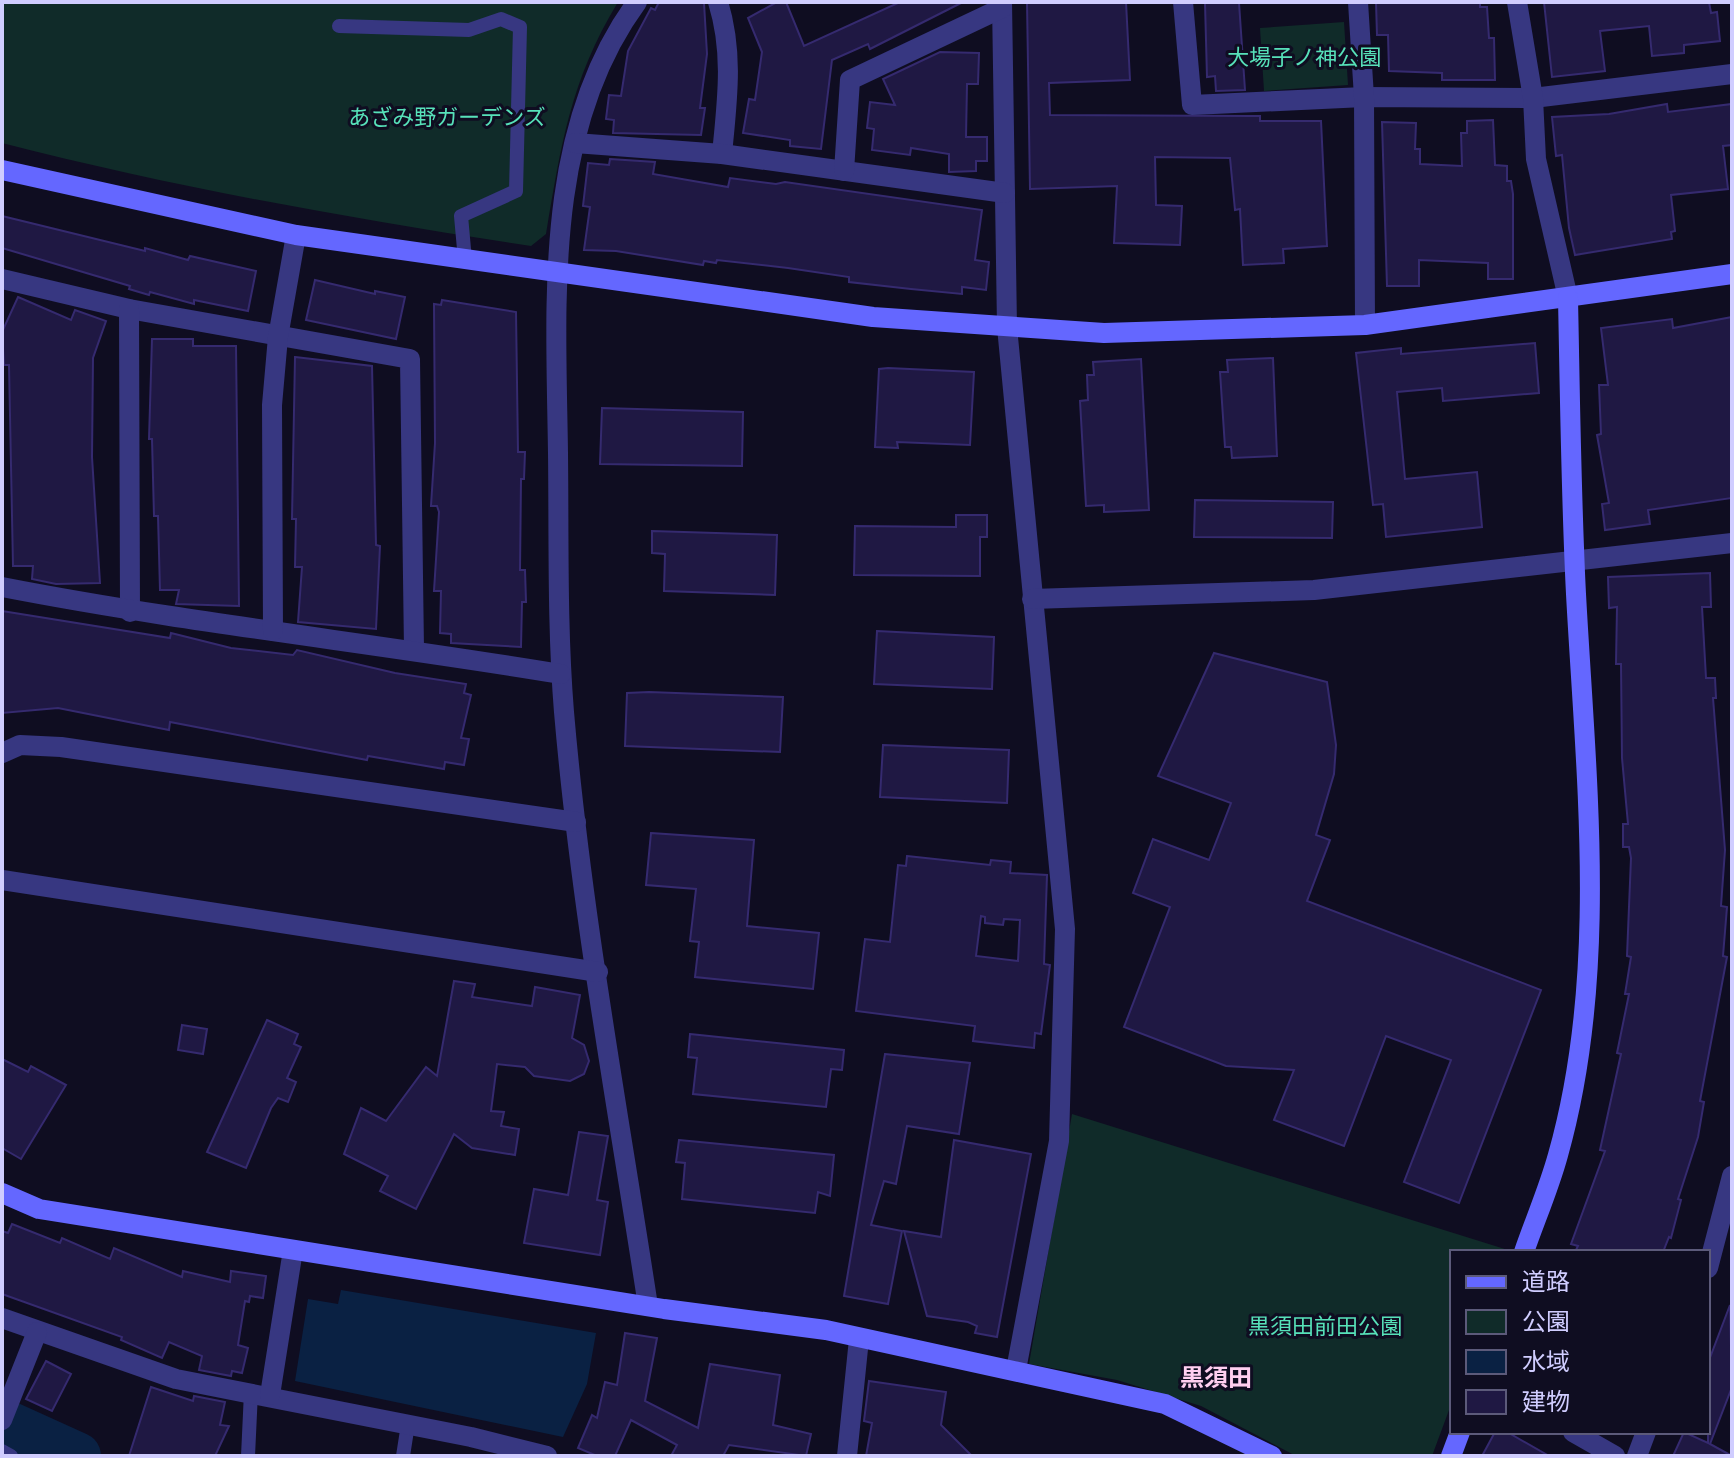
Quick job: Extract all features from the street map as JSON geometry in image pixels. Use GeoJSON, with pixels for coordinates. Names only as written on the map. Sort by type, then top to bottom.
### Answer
{"type":"FeatureCollection","features":[{"type":"Feature","properties":{"kind":"street"},"geometry":{"type":"LineString","coordinates":[[637,2],[590,89],[579,117],[555,272],[561,674],[576,822],[648,1306]]}},
{"type":"Feature","properties":{"kind":"street"},"geometry":{"type":"LineString","coordinates":[[718,2],[726,29],[730,75],[722,154]]}},
{"type":"Feature","properties":{"kind":"street"},"geometry":{"type":"LineString","coordinates":[[1183,2],[1192,105],[1364,97],[1533,98],[1732,74]]}},
{"type":"Feature","properties":{"kind":"street"},"geometry":{"type":"LineString","coordinates":[[1358,2],[1364,97],[1365,325]]}},
{"type":"Feature","properties":{"kind":"street"},"geometry":{"type":"LineString","coordinates":[[1517,2],[1533,98],[1536,159],[1568,298],[1574,563],[1591,878],[1584,1005],[1574,1078],[1558,1154],[1525,1250]]}},
{"type":"Feature","properties":{"kind":"street"},"geometry":{"type":"LineString","coordinates":[[844,171],[850,80],[1002,5],[1007,327],[1065,929],[1059,1141],[1016,1370]]}},
{"type":"Feature","properties":{"kind":"street"},"geometry":{"type":"LineString","coordinates":[[575,143],[722,154],[1005,193]]}},
{"type":"Feature","properties":{"kind":"street"},"geometry":{"type":"LineString","coordinates":[[2,170],[296,235],[465,260],[873,317],[1104,333],[1365,325],[1732,274]]}},
{"type":"Feature","properties":{"kind":"street"},"geometry":{"type":"LineString","coordinates":[[273,631],[272,405],[278,337],[296,235]]}},
{"type":"Feature","properties":{"kind":"street"},"geometry":{"type":"LineString","coordinates":[[2,279],[129,309],[410,359],[414,649]]}},
{"type":"Feature","properties":{"kind":"street"},"geometry":{"type":"LineString","coordinates":[[129,309],[130,612]]}},
{"type":"Feature","properties":{"kind":"street"},"geometry":{"type":"LineString","coordinates":[[1032,599],[1314,590],[1732,543]]}},
{"type":"Feature","properties":{"kind":"street"},"geometry":{"type":"LineString","coordinates":[[2,587],[130,612],[414,649],[561,674]]}},
{"type":"Feature","properties":{"kind":"street"},"geometry":{"type":"LineString","coordinates":[[2,753],[20,745],[61,747],[576,822]]}},
{"type":"Feature","properties":{"kind":"street"},"geometry":{"type":"LineString","coordinates":[[2,880],[598,972]]}},
{"type":"Feature","properties":{"kind":"street"},"geometry":{"type":"LineString","coordinates":[[1710,1260],[1732,1176]]}},
{"type":"Feature","properties":{"kind":"street"},"geometry":{"type":"LineString","coordinates":[[2,1193],[39,1209],[648,1306],[826,1330],[1165,1404],[1272,1456]]}},
{"type":"Feature","properties":{"kind":"street"},"geometry":{"type":"LineString","coordinates":[[261,1394],[293,1250]]}},
{"type":"Feature","properties":{"kind":"street"},"geometry":{"type":"LineString","coordinates":[[2,1318],[176,1379],[408,1424],[547,1456]]}},
{"type":"Feature","properties":{"kind":"street"},"geometry":{"type":"LineString","coordinates":[[6,1411],[37,1332]]}},
{"type":"Feature","properties":{"kind":"street"},"geometry":{"type":"LineString","coordinates":[[847,1456],[859,1339]]}},
{"type":"Feature","properties":{"kind":"street"},"geometry":{"type":"LineString","coordinates":[[1451,1456],[1459,1434]]}},
{"type":"Feature","properties":{"kind":"street"},"geometry":{"type":"LineString","coordinates":[[1576,1434],[1615,1456]]}},
{"type":"Feature","properties":{"kind":"street"},"geometry":{"type":"LineString","coordinates":[[1637,1456],[1645,1434]]}},
{"type":"Feature","properties":{"kind":"lane"},"geometry":{"type":"LineString","coordinates":[[339,26],[469,30],[501,19],[520,27],[516,191],[461,216],[465,260]]}},
{"type":"Feature","properties":{"kind":"lane"},"geometry":{"type":"LineString","coordinates":[[248,1456],[261,1394]]}},
{"type":"Feature","properties":{"kind":"lane"},"geometry":{"type":"LineString","coordinates":[[403,1456],[408,1424]]}},
{"type":"Feature","properties":{"kind":"lane"},"geometry":{"type":"LineString","coordinates":[[2,1451],[11,1456]]}},
{"type":"Feature","properties":{"kind":"green space","name":"あざみ野ガーデンズ"},"geometry":{"type":"Polygon","coordinates":[[[2,2],[618,2],[578,87],[563,143],[546,234],[531,246],[265,201],[2,143],[2,2]]]}},
{"type":"Feature","properties":{"kind":"green space","name":"大場子ノ神公園"},"geometry":{"type":"Polygon","coordinates":[[[1344,22],[1348,85],[1264,91],[1260,28],[1344,22]]]}},
{"type":"Feature","properties":{"kind":"green space","name":"黒須田前田公園"},"geometry":{"type":"Polygon","coordinates":[[[1072,1114],[1508,1250],[1450,1250],[1450,1407],[1432,1456],[1296,1456],[1201,1406],[1117,1380],[1029,1364],[1072,1114]]]}},
{"type":"Feature","properties":{"kind":"water"},"geometry":{"type":"Polygon","coordinates":[[[341,1290],[596,1333],[587,1384],[563,1437],[295,1381],[308,1299],[338,1304],[341,1290]]]}},
{"type":"Feature","properties":{"kind":"building"},"geometry":{"type":"Polygon","coordinates":[[[659,2],[704,3],[707,54],[700,108],[705,108],[701,135],[613,133],[614,120],[606,119],[609,95],[621,96],[628,51],[651,8],[655,10],[659,2]]]}},
{"type":"Feature","properties":{"kind":"building"},"geometry":{"type":"Polygon","coordinates":[[[777,2],[786,2],[804,46],[900,2],[963,2],[870,49],[868,44],[832,60],[821,149],[790,146],[790,140],[743,133],[749,99],[755,100],[762,52],[748,18],[777,2]]]}},
{"type":"Feature","properties":{"kind":"building"},"geometry":{"type":"Polygon","coordinates":[[[1027,2],[1126,2],[1130,80],[1049,83],[1050,115],[1260,116],[1260,121],[1321,121],[1327,246],[1283,249],[1284,263],[1243,265],[1240,209],[1235,210],[1230,158],[1155,157],[1156,205],[1182,206],[1180,245],[1114,243],[1117,186],[1030,189],[1027,2]]]}},
{"type":"Feature","properties":{"kind":"building"},"geometry":{"type":"Polygon","coordinates":[[[1376,2],[1480,2],[1480,7],[1487,7],[1489,38],[1494,38],[1495,80],[1442,80],[1442,73],[1389,71],[1388,35],[1377,35],[1376,2]]]}},
{"type":"Feature","properties":{"kind":"building"},"geometry":{"type":"Polygon","coordinates":[[[1544,2],[1709,2],[1711,13],[1717,12],[1720,41],[1684,45],[1684,53],[1652,56],[1649,26],[1600,31],[1605,71],[1552,77],[1544,2]]]}},
{"type":"Feature","properties":{"kind":"building"},"geometry":{"type":"Polygon","coordinates":[[[1205,3],[1239,3],[1245,90],[1216,91],[1215,76],[1207,77],[1205,3]]]}},
{"type":"Feature","properties":{"kind":"building"},"geometry":{"type":"Polygon","coordinates":[[[940,52],[979,53],[978,84],[967,84],[966,137],[987,137],[987,161],[976,161],[976,171],[949,172],[949,154],[911,148],[910,155],[872,150],[874,129],[867,128],[870,102],[895,105],[883,79],[940,52]]]}},
{"type":"Feature","properties":{"kind":"building"},"geometry":{"type":"Polygon","coordinates":[[[1667,104],[1668,112],[1732,104],[1732,145],[1723,146],[1728,189],[1671,195],[1675,231],[1671,232],[1672,239],[1575,255],[1569,228],[1562,155],[1556,156],[1552,117],[1609,114],[1667,104]]]}},
{"type":"Feature","properties":{"kind":"building"},"geometry":{"type":"Polygon","coordinates":[[[1493,120],[1495,165],[1507,166],[1507,181],[1511,181],[1513,194],[1513,279],[1488,279],[1488,263],[1419,260],[1419,286],[1387,286],[1382,122],[1416,123],[1415,149],[1420,149],[1420,164],[1462,166],[1461,133],[1467,133],[1467,121],[1493,120]]]}},
{"type":"Feature","properties":{"kind":"building"},"geometry":{"type":"Polygon","coordinates":[[[610,159],[655,162],[653,174],[728,187],[730,178],[776,184],[785,182],[982,210],[975,260],[989,262],[986,290],[962,287],[962,294],[911,289],[849,282],[849,277],[788,268],[717,260],[716,263],[704,261],[703,265],[616,251],[584,250],[590,207],[583,206],[588,163],[609,165],[610,159]]]}},
{"type":"Feature","properties":{"kind":"building"},"geometry":{"type":"Polygon","coordinates":[[[2,216],[145,251],[145,248],[188,260],[190,256],[256,271],[248,311],[194,300],[194,304],[150,292],[149,295],[129,289],[130,286],[2,248],[2,216]]]}},
{"type":"Feature","properties":{"kind":"building"},"geometry":{"type":"Polygon","coordinates":[[[315,280],[375,294],[375,291],[405,297],[396,339],[306,320],[315,280]]]}},
{"type":"Feature","properties":{"kind":"building"},"geometry":{"type":"Polygon","coordinates":[[[18,297],[71,320],[75,310],[106,321],[93,358],[92,457],[100,583],[56,584],[32,579],[33,566],[13,566],[9,365],[4,365],[2,332],[18,297]]]}},
{"type":"Feature","properties":{"kind":"building"},"geometry":{"type":"Polygon","coordinates":[[[442,300],[516,312],[518,452],[525,452],[524,479],[521,479],[520,570],[525,570],[526,602],[522,602],[521,647],[451,643],[451,634],[440,633],[441,591],[434,591],[439,512],[437,506],[431,506],[435,443],[434,304],[441,305],[442,300]]]}},
{"type":"Feature","properties":{"kind":"building"},"geometry":{"type":"Polygon","coordinates":[[[1732,317],[1732,498],[1648,510],[1650,524],[1605,530],[1602,504],[1609,503],[1597,435],[1601,434],[1599,385],[1608,385],[1601,328],[1672,319],[1673,328],[1732,317]]]}},
{"type":"Feature","properties":{"kind":"building"},"geometry":{"type":"Polygon","coordinates":[[[152,339],[193,339],[193,346],[236,346],[239,606],[176,604],[179,590],[160,590],[158,516],[154,516],[152,439],[149,439],[152,339]]]}},
{"type":"Feature","properties":{"kind":"building"},"geometry":{"type":"Polygon","coordinates":[[[1535,343],[1539,393],[1443,401],[1442,388],[1397,392],[1405,479],[1477,472],[1482,527],[1386,537],[1383,504],[1373,505],[1356,353],[1401,348],[1401,354],[1535,343]]]}},
{"type":"Feature","properties":{"kind":"building"},"geometry":{"type":"Polygon","coordinates":[[[295,357],[372,366],[376,545],[380,546],[376,629],[298,622],[302,567],[295,567],[296,519],[292,519],[295,357]]]}},
{"type":"Feature","properties":{"kind":"building"},"geometry":{"type":"Polygon","coordinates":[[[1273,358],[1277,456],[1232,458],[1231,447],[1225,447],[1220,372],[1228,372],[1227,360],[1273,358]]]}},
{"type":"Feature","properties":{"kind":"building"},"geometry":{"type":"Polygon","coordinates":[[[1141,359],[1149,510],[1104,512],[1104,505],[1086,506],[1080,401],[1088,400],[1087,375],[1094,375],[1093,362],[1141,359]]]}},
{"type":"Feature","properties":{"kind":"building"},"geometry":{"type":"Polygon","coordinates":[[[879,369],[974,372],[970,445],[897,442],[898,448],[875,447],[879,369]]]}},
{"type":"Feature","properties":{"kind":"building"},"geometry":{"type":"Polygon","coordinates":[[[602,408],[743,412],[742,466],[600,464],[602,408]]]}},
{"type":"Feature","properties":{"kind":"building"},"geometry":{"type":"Polygon","coordinates":[[[1195,500],[1333,502],[1332,538],[1194,537],[1195,500]]]}},
{"type":"Feature","properties":{"kind":"building"},"geometry":{"type":"Polygon","coordinates":[[[956,515],[987,515],[987,537],[980,537],[980,576],[854,575],[855,526],[956,527],[956,515]]]}},
{"type":"Feature","properties":{"kind":"building"},"geometry":{"type":"Polygon","coordinates":[[[652,531],[777,535],[775,595],[664,591],[665,554],[652,553],[652,531]]]}},
{"type":"Feature","properties":{"kind":"building"},"geometry":{"type":"Polygon","coordinates":[[[1710,573],[1711,607],[1702,607],[1706,678],[1715,678],[1716,698],[1713,698],[1725,850],[1721,906],[1727,907],[1723,956],[1727,957],[1700,1101],[1704,1102],[1698,1137],[1678,1199],[1681,1200],[1671,1238],[1664,1250],[1576,1250],[1578,1246],[1571,1244],[1605,1151],[1600,1150],[1621,1054],[1617,1053],[1629,994],[1625,994],[1631,957],[1627,956],[1631,858],[1629,847],[1623,847],[1623,824],[1628,824],[1622,758],[1621,664],[1616,664],[1617,607],[1609,608],[1608,577],[1710,573]]]}},
{"type":"Feature","properties":{"kind":"building"},"geometry":{"type":"Polygon","coordinates":[[[2,611],[170,638],[171,633],[231,648],[293,655],[297,650],[395,673],[466,684],[464,693],[471,695],[461,738],[469,739],[464,765],[445,762],[444,769],[368,756],[367,760],[170,722],[169,730],[58,708],[2,713],[2,611]]]}},
{"type":"Feature","properties":{"kind":"building"},"geometry":{"type":"Polygon","coordinates":[[[877,631],[994,637],[992,689],[874,684],[877,631]]]}},
{"type":"Feature","properties":{"kind":"building"},"geometry":{"type":"Polygon","coordinates":[[[1214,653],[1327,682],[1336,745],[1334,774],[1316,835],[1330,840],[1307,901],[1541,990],[1459,1203],[1404,1182],[1451,1060],[1386,1036],[1344,1146],[1274,1120],[1294,1070],[1226,1066],[1124,1027],[1170,907],[1133,893],[1153,839],[1209,860],[1231,803],[1158,776],[1214,653]]]}},
{"type":"Feature","properties":{"kind":"building"},"geometry":{"type":"Polygon","coordinates":[[[627,693],[783,697],[780,752],[625,746],[627,693]]]}},
{"type":"Feature","properties":{"kind":"building"},"geometry":{"type":"Polygon","coordinates":[[[883,745],[1009,750],[1007,803],[880,797],[883,745]]]}},
{"type":"Feature","properties":{"kind":"building"},"geometry":{"type":"Polygon","coordinates":[[[651,833],[754,840],[747,926],[819,933],[813,989],[695,977],[699,942],[690,941],[696,889],[646,885],[651,833]]]}},
{"type":"Feature","properties":{"kind":"building"},"geometry":{"type":"Polygon","coordinates":[[[907,856],[990,865],[991,860],[1011,862],[1010,873],[1047,875],[1044,964],[1050,965],[1041,1034],[1035,1033],[1034,1048],[973,1041],[975,1026],[856,1011],[865,939],[890,942],[898,865],[906,866],[907,856]],[[981,916],[976,956],[1018,961],[1020,920],[1004,919],[1003,925],[985,923],[985,917],[981,916]]]}},
{"type":"Feature","properties":{"kind":"building"},"geometry":{"type":"Polygon","coordinates":[[[454,981],[475,984],[472,997],[532,1006],[535,987],[580,995],[572,1038],[584,1045],[589,1061],[584,1074],[570,1081],[534,1076],[525,1067],[497,1064],[491,1111],[504,1112],[501,1126],[519,1129],[515,1155],[472,1148],[454,1134],[416,1209],[380,1191],[388,1176],[344,1154],[361,1108],[386,1121],[426,1067],[437,1076],[454,981]]]}},
{"type":"Feature","properties":{"kind":"building"},"geometry":{"type":"Polygon","coordinates":[[[267,1020],[298,1034],[294,1044],[301,1047],[287,1078],[296,1082],[288,1102],[278,1098],[271,1108],[246,1168],[207,1152],[267,1020]]]}},
{"type":"Feature","properties":{"kind":"building"},"geometry":{"type":"Polygon","coordinates":[[[182,1025],[207,1029],[203,1054],[178,1050],[182,1025]]]}},
{"type":"Feature","properties":{"kind":"building"},"geometry":{"type":"Polygon","coordinates":[[[690,1034],[844,1050],[842,1070],[831,1069],[826,1107],[693,1094],[697,1058],[688,1057],[690,1034]]]}},
{"type":"Feature","properties":{"kind":"building"},"geometry":{"type":"Polygon","coordinates":[[[885,1054],[970,1063],[959,1134],[907,1126],[896,1184],[884,1181],[871,1225],[902,1231],[888,1304],[844,1296],[885,1054]]]}},
{"type":"Feature","properties":{"kind":"building"},"geometry":{"type":"Polygon","coordinates":[[[2,1059],[28,1072],[31,1066],[66,1085],[21,1159],[2,1148],[2,1059]]]}},
{"type":"Feature","properties":{"kind":"building"},"geometry":{"type":"Polygon","coordinates":[[[579,1132],[608,1136],[597,1200],[608,1202],[600,1255],[524,1243],[534,1189],[568,1195],[579,1132]]]}},
{"type":"Feature","properties":{"kind":"building"},"geometry":{"type":"Polygon","coordinates":[[[679,1140],[834,1155],[830,1196],[818,1192],[815,1213],[682,1199],[685,1163],[676,1162],[679,1140]]]}},
{"type":"Feature","properties":{"kind":"building"},"geometry":{"type":"Polygon","coordinates":[[[954,1140],[1031,1154],[997,1337],[975,1333],[977,1326],[968,1322],[927,1316],[904,1231],[941,1237],[954,1140]]]}},
{"type":"Feature","properties":{"kind":"building"},"geometry":{"type":"Polygon","coordinates":[[[12,1224],[60,1243],[62,1238],[110,1259],[114,1248],[182,1277],[183,1271],[230,1282],[231,1271],[266,1276],[263,1298],[250,1296],[249,1302],[245,1301],[238,1345],[248,1348],[242,1373],[232,1371],[231,1376],[199,1370],[202,1356],[169,1342],[162,1358],[121,1340],[122,1337],[2,1294],[2,1231],[8,1233],[12,1224]]]}},
{"type":"Feature","properties":{"kind":"building"},"geometry":{"type":"Polygon","coordinates":[[[1730,1305],[1732,1387],[1710,1444],[1732,1456],[1673,1456],[1683,1434],[1708,1443],[1710,1358],[1730,1305]]]}},
{"type":"Feature","properties":{"kind":"building"},"geometry":{"type":"Polygon","coordinates":[[[625,1333],[657,1338],[645,1401],[698,1428],[710,1364],[780,1375],[773,1425],[811,1434],[806,1456],[729,1445],[723,1456],[671,1456],[677,1445],[631,1420],[615,1456],[597,1456],[578,1448],[592,1415],[597,1418],[605,1382],[617,1385],[625,1333]]]}},
{"type":"Feature","properties":{"kind":"building"},"geometry":{"type":"Polygon","coordinates":[[[46,1361],[71,1374],[52,1411],[26,1399],[46,1361]]]}},
{"type":"Feature","properties":{"kind":"building"},"geometry":{"type":"Polygon","coordinates":[[[869,1381],[946,1392],[941,1425],[972,1456],[866,1456],[872,1423],[864,1421],[869,1381]]]}},
{"type":"Feature","properties":{"kind":"building"},"geometry":{"type":"Polygon","coordinates":[[[151,1387],[193,1401],[194,1396],[225,1402],[220,1425],[229,1426],[215,1456],[129,1456],[151,1387]]]}},
{"type":"Feature","properties":{"kind":"building"},"geometry":{"type":"Polygon","coordinates":[[[1494,1434],[1510,1434],[1549,1456],[1482,1456],[1494,1434]]]}},
{"type":"Feature","properties":{"kind":"waterway"},"geometry":{"type":"LineString","coordinates":[[2,1422],[77,1456]]}},
{"type":"Feature","properties":{"kind":"district","name":"黒須田"},"geometry":{"type":"Point","coordinates":[1216,1378]}}]}
